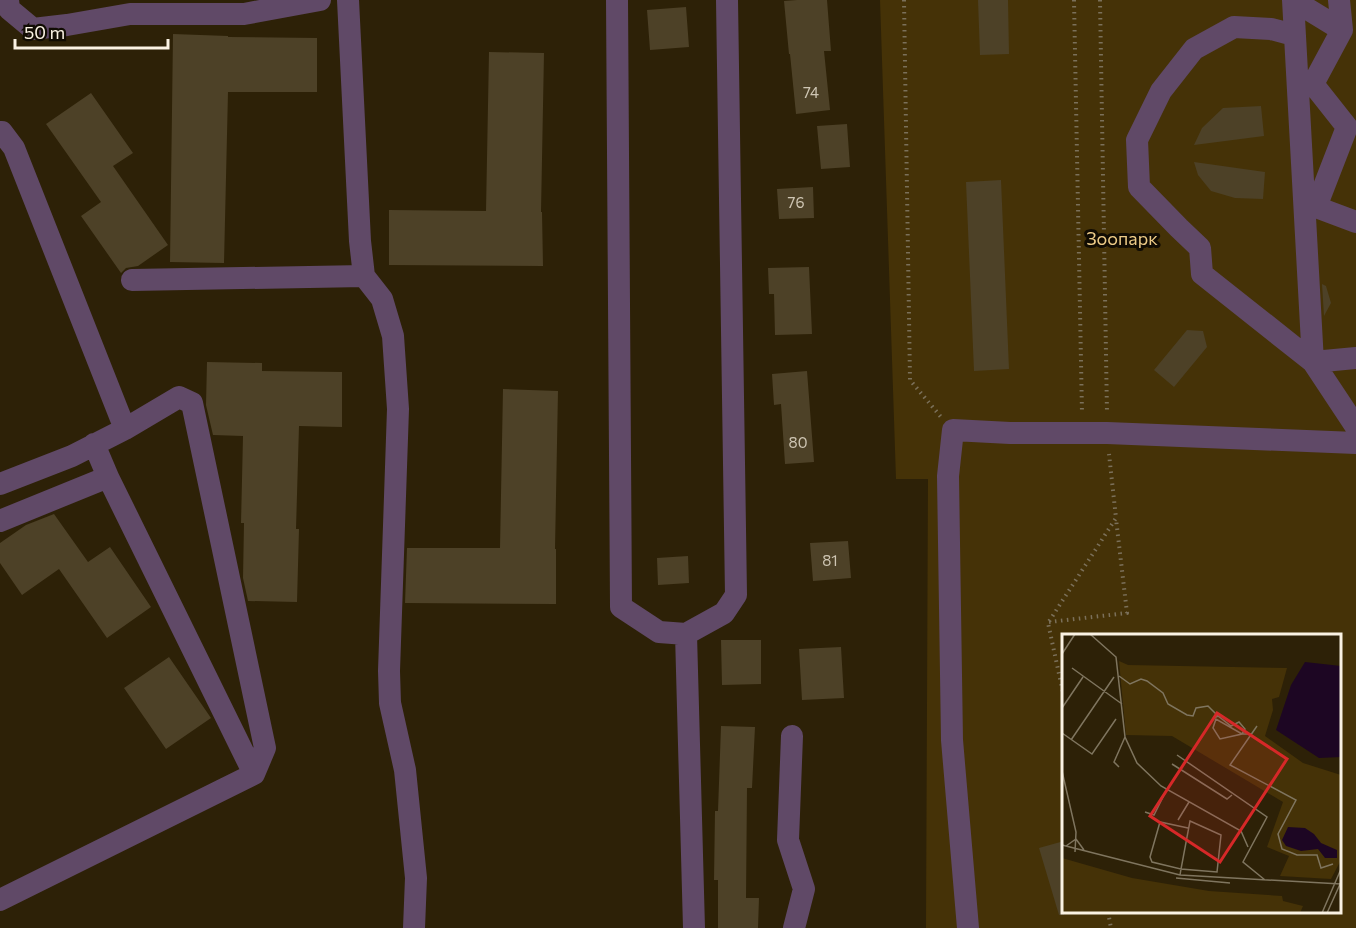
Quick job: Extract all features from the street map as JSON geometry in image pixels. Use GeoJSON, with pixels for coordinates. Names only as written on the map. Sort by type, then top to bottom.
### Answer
{"type":"FeatureCollection","features":[{"type":"Feature","properties":{"kind":"street"},"geometry":{"type":"LineString","coordinates":[[8,0],[9,9],[33,29],[130,14],[244,14],[320,0]]}},
{"type":"Feature","properties":{"kind":"street"},"geometry":{"type":"LineString","coordinates":[[348,0],[360,241],[364,276],[382,299],[393,336],[398,409],[389,671],[390,703],[405,770],[416,878],[414,928]]}},
{"type":"Feature","properties":{"kind":"street"},"geometry":{"type":"LineString","coordinates":[[616,0],[621,607],[659,632],[686,634],[724,613],[736,595],[727,0]]}},
{"type":"Feature","properties":{"kind":"street"},"geometry":{"type":"LineString","coordinates":[[1293,0],[1342,30]]}},
{"type":"Feature","properties":{"kind":"street"},"geometry":{"type":"LineString","coordinates":[[1293,0],[1313,362]]}},
{"type":"Feature","properties":{"kind":"street"},"geometry":{"type":"LineString","coordinates":[[1339,0],[1342,30],[1313,84],[1347,126],[1316,207],[1356,222]]}},
{"type":"Feature","properties":{"kind":"street"},"geometry":{"type":"LineString","coordinates":[[1294,35],[1271,29],[1234,27],[1194,49],[1161,92],[1137,140],[1139,187],[1200,248],[1202,274],[1313,362],[1356,427]]}},
{"type":"Feature","properties":{"kind":"street"},"geometry":{"type":"LineString","coordinates":[[0,132],[14,148],[124,429]]}},
{"type":"Feature","properties":{"kind":"street"},"geometry":{"type":"LineString","coordinates":[[132,280],[364,276]]}},
{"type":"Feature","properties":{"kind":"street"},"geometry":{"type":"LineString","coordinates":[[1313,362],[1356,358]]}},
{"type":"Feature","properties":{"kind":"street"},"geometry":{"type":"LineString","coordinates":[[0,484],[72,456],[179,397],[192,403],[265,748],[254,774],[0,900]]}},
{"type":"Feature","properties":{"kind":"street"},"geometry":{"type":"LineString","coordinates":[[968,928],[952,740],[948,476],[953,430],[1010,433],[1107,433],[1356,443]]}},
{"type":"Feature","properties":{"kind":"street"},"geometry":{"type":"LineString","coordinates":[[94,444],[254,774]]}},
{"type":"Feature","properties":{"kind":"street"},"geometry":{"type":"LineString","coordinates":[[0,521],[108,477]]}},
{"type":"Feature","properties":{"kind":"street"},"geometry":{"type":"LineString","coordinates":[[686,634],[694,928]]}},
{"type":"Feature","properties":{"kind":"street"},"geometry":{"type":"LineString","coordinates":[[792,736],[788,840],[804,888],[794,928]]}},
{"type":"Feature","properties":{"kind":"path"},"geometry":{"type":"LineString","coordinates":[[904,0],[910,380],[953,430]]}},
{"type":"Feature","properties":{"kind":"path"},"geometry":{"type":"LineString","coordinates":[[1074,0],[1083,433]]}},
{"type":"Feature","properties":{"kind":"path"},"geometry":{"type":"LineString","coordinates":[[1048,623],[1127,613],[1107,433],[1100,0]]}},
{"type":"Feature","properties":{"kind":"path"},"geometry":{"type":"LineString","coordinates":[[1062,688],[1048,623],[1116,518]]}},
{"type":"Feature","properties":{"kind":"path"},"geometry":{"type":"LineString","coordinates":[[1108,913],[1111,928]]}},
{"type":"Feature","properties":{"kind":"green space","name":"Зоопарк"},"geometry":{"type":"Polygon","coordinates":[[[880,0],[1356,0],[1356,928],[926,928],[928,479],[896,479],[880,0]]]}},
{"type":"Feature","properties":{"kind":"building"},"geometry":{"type":"Polygon","coordinates":[[[827,0],[831,51],[824,51],[830,110],[796,114],[784,1],[827,0]]]}},
{"type":"Feature","properties":{"kind":"building"},"geometry":{"type":"Polygon","coordinates":[[[978,0],[1008,0],[1009,54],[980,55],[978,0]]]}},
{"type":"Feature","properties":{"kind":"building"},"geometry":{"type":"Polygon","coordinates":[[[686,7],[689,47],[650,50],[647,10],[686,7]]]}},
{"type":"Feature","properties":{"kind":"building"},"geometry":{"type":"Polygon","coordinates":[[[173,34],[317,38],[317,92],[228,92],[224,263],[170,262],[173,34]]]}},
{"type":"Feature","properties":{"kind":"building"},"geometry":{"type":"Polygon","coordinates":[[[489,52],[544,53],[541,212],[543,266],[389,265],[389,210],[486,211],[489,52]]]}},
{"type":"Feature","properties":{"kind":"building"},"geometry":{"type":"Polygon","coordinates":[[[91,93],[133,153],[113,166],[168,245],[138,266],[126,268],[121,273],[81,216],[101,202],[46,124],[91,93]]]}},
{"type":"Feature","properties":{"kind":"building"},"geometry":{"type":"Polygon","coordinates":[[[1261,106],[1264,136],[1194,145],[1202,128],[1223,108],[1261,106]]]}},
{"type":"Feature","properties":{"kind":"building"},"geometry":{"type":"Polygon","coordinates":[[[847,124],[850,167],[821,169],[817,126],[847,124]]]}},
{"type":"Feature","properties":{"kind":"building"},"geometry":{"type":"Polygon","coordinates":[[[1194,162],[1265,172],[1263,199],[1235,198],[1211,191],[1198,175],[1194,162]]]}},
{"type":"Feature","properties":{"kind":"building"},"geometry":{"type":"Polygon","coordinates":[[[1001,180],[1009,369],[974,371],[966,182],[1001,180]]]}},
{"type":"Feature","properties":{"kind":"building"},"geometry":{"type":"Polygon","coordinates":[[[813,187],[814,218],[779,219],[777,189],[813,187]]]}},
{"type":"Feature","properties":{"kind":"building"},"geometry":{"type":"Polygon","coordinates":[[[809,267],[812,334],[775,335],[774,294],[769,294],[768,268],[809,267]]]}},
{"type":"Feature","properties":{"kind":"building"},"geometry":{"type":"Polygon","coordinates":[[[1322,284],[1326,286],[1331,303],[1324,316],[1322,284]]]}},
{"type":"Feature","properties":{"kind":"building"},"geometry":{"type":"Polygon","coordinates":[[[1187,330],[1203,331],[1207,347],[1174,387],[1154,370],[1187,330]]]}},
{"type":"Feature","properties":{"kind":"building"},"geometry":{"type":"Polygon","coordinates":[[[207,362],[262,363],[262,371],[342,372],[342,427],[299,426],[296,529],[299,529],[297,602],[248,601],[243,578],[244,523],[241,523],[243,436],[213,435],[206,405],[207,362]]]}},
{"type":"Feature","properties":{"kind":"building"},"geometry":{"type":"Polygon","coordinates":[[[807,371],[814,462],[785,464],[781,404],[774,405],[772,374],[807,371]]]}},
{"type":"Feature","properties":{"kind":"building"},"geometry":{"type":"Polygon","coordinates":[[[503,389],[558,391],[556,604],[405,603],[407,548],[500,548],[503,389]]]}},
{"type":"Feature","properties":{"kind":"building"},"geometry":{"type":"Polygon","coordinates":[[[54,514],[88,562],[110,547],[151,607],[107,638],[59,569],[22,595],[0,563],[0,543],[26,525],[54,514]]]}},
{"type":"Feature","properties":{"kind":"building"},"geometry":{"type":"Polygon","coordinates":[[[848,541],[851,578],[813,581],[810,543],[848,541]]]}},
{"type":"Feature","properties":{"kind":"building"},"geometry":{"type":"Polygon","coordinates":[[[688,556],[689,583],[658,585],[657,558],[688,556]]]}},
{"type":"Feature","properties":{"kind":"building"},"geometry":{"type":"Polygon","coordinates":[[[721,640],[761,640],[761,684],[722,685],[721,640]]]}},
{"type":"Feature","properties":{"kind":"building"},"geometry":{"type":"Polygon","coordinates":[[[841,647],[844,698],[802,700],[799,649],[841,647]]]}},
{"type":"Feature","properties":{"kind":"building"},"geometry":{"type":"Polygon","coordinates":[[[169,657],[211,718],[166,749],[124,688],[169,657]]]}},
{"type":"Feature","properties":{"kind":"building"},"geometry":{"type":"Polygon","coordinates":[[[721,726],[755,727],[752,788],[747,788],[746,898],[759,898],[758,928],[718,928],[718,880],[714,880],[715,811],[718,811],[721,726]]]}},
{"type":"Feature","properties":{"kind":"building"},"geometry":{"type":"Polygon","coordinates":[[[1062,842],[1062,913],[1064,915],[1059,915],[1039,848],[1062,842]]]}}]}
